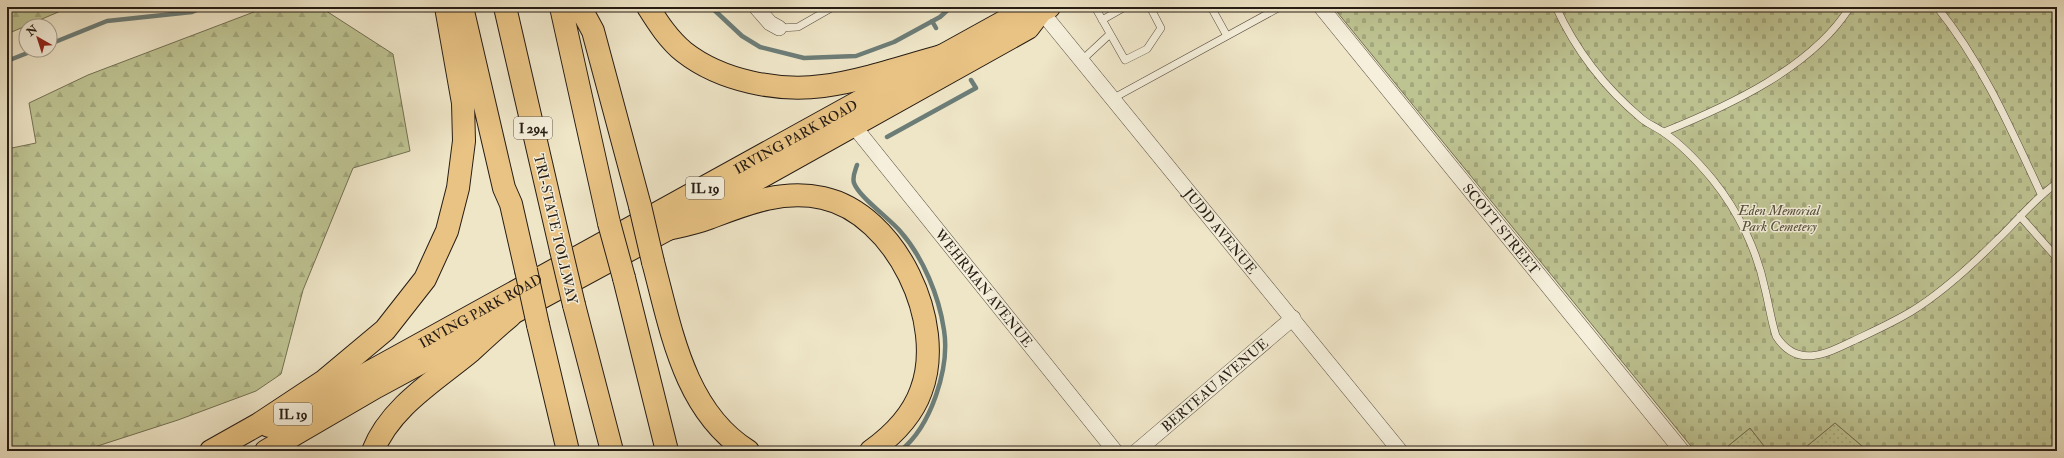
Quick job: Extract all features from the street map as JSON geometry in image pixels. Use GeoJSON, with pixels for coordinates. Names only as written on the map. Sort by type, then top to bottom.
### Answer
{"type":"FeatureCollection","features":[{"type":"Feature","properties":{"kind":"main road"},"geometry":{"type":"LineString","coordinates":[[212,451],[259,424],[324,381],[385,330],[425,279],[447,231],[458,188],[464,141],[463,103],[446,7]]}},
{"type":"Feature","properties":{"kind":"main road","name":"I 294"},"geometry":{"type":"LineString","coordinates":[[462,7],[504,188],[511,204],[522,271],[535,326],[568,451]]}},
{"type":"Feature","properties":{"kind":"main road","name":"TRI-STATE TOLLWAY"},"geometry":{"type":"LineString","coordinates":[[505,7],[574,305],[612,451]]}},
{"type":"Feature","properties":{"kind":"main road"},"geometry":{"type":"LineString","coordinates":[[561,7],[609,223],[667,451]]}},
{"type":"Feature","properties":{"kind":"main road"},"geometry":{"type":"LineString","coordinates":[[580,7],[593,31],[640,206],[676,349],[693,389],[704,407],[719,427],[733,441],[748,451]]}},
{"type":"Feature","properties":{"kind":"main road"},"geometry":{"type":"LineString","coordinates":[[648,7],[674,44],[706,66],[753,82],[775,86],[796,88],[824,86],[948,54]]}},
{"type":"Feature","properties":{"kind":"main road","name":"IRVING PARK ROAD"},"geometry":{"type":"LineString","coordinates":[[212,451],[292,415],[1018,14],[1045,9]]}},
{"type":"Feature","properties":{"kind":"main road","name":"IRVING PARK ROAD"},"geometry":{"type":"LineString","coordinates":[[266,451],[376,387],[510,316],[1028,28],[1045,9]]}},
{"type":"Feature","properties":{"kind":"main road"},"geometry":{"type":"LineString","coordinates":[[668,229],[708,218],[737,206],[764,198],[805,195],[838,202],[852,210],[886,240],[902,262],[922,304],[928,342],[928,358],[926,374],[916,402],[896,429],[871,451]]}},
{"type":"Feature","properties":{"kind":"main road"},"geometry":{"type":"LineString","coordinates":[[372,451],[388,424],[419,392],[510,316]]}},
{"type":"Feature","properties":{"kind":"main road"},"geometry":{"type":"LineString","coordinates":[[535,326],[554,451]]}},
{"type":"Feature","properties":{"kind":"street"},"geometry":{"type":"LineString","coordinates":[[756,7],[770,23],[779,28]]}},
{"type":"Feature","properties":{"kind":"street","name":"SCOTT STREET"},"geometry":{"type":"LineString","coordinates":[[1321,7],[1682,451]]}},
{"type":"Feature","properties":{"kind":"street","name":"JUDD AVENUE"},"geometry":{"type":"LineString","coordinates":[[1045,9],[1081,61],[1293,318],[1400,451]]}},
{"type":"Feature","properties":{"kind":"street","name":"WEHRMAN AVENUE"},"geometry":{"type":"LineString","coordinates":[[853,125],[1116,451]]}},
{"type":"Feature","properties":{"kind":"street","name":"BERTEAU AVENUE"},"geometry":{"type":"LineString","coordinates":[[1137,451],[1293,318]]}},
{"type":"Feature","properties":{"kind":"lane"},"geometry":{"type":"LineString","coordinates":[[779,28],[798,27],[833,7]]}},
{"type":"Feature","properties":{"kind":"lane"},"geometry":{"type":"LineString","coordinates":[[1095,7],[1125,60],[1147,49],[1162,28],[1150,7]]}},
{"type":"Feature","properties":{"kind":"lane"},"geometry":{"type":"LineString","coordinates":[[1102,20],[1125,7]]}},
{"type":"Feature","properties":{"kind":"lane"},"geometry":{"type":"LineString","coordinates":[[1210,7],[1227,36]]}},
{"type":"Feature","properties":{"kind":"lane"},"geometry":{"type":"LineString","coordinates":[[1112,99],[1280,7]]}},
{"type":"Feature","properties":{"kind":"lane"},"geometry":{"type":"LineString","coordinates":[[1556,7],[1572,38],[1593,69],[1611,90],[1644,120],[1664,132],[1713,180],[1732,208],[1747,235],[1757,258],[1766,289],[1769,313],[1776,336],[1783,347],[1802,356],[1818,355],[1844,345],[1913,311],[1948,285],[1998,239],[2041,194],[2057,183]]}},
{"type":"Feature","properties":{"kind":"lane"},"geometry":{"type":"LineString","coordinates":[[1664,132],[1700,118],[1757,88],[1783,71],[1807,54],[1830,32],[1850,7]]}},
{"type":"Feature","properties":{"kind":"lane"},"geometry":{"type":"LineString","coordinates":[[1937,7],[1959,34],[1986,78],[2041,194]]}},
{"type":"Feature","properties":{"kind":"lane"},"geometry":{"type":"LineString","coordinates":[[1081,61],[1110,34]]}},
{"type":"Feature","properties":{"kind":"lane"},"geometry":{"type":"LineString","coordinates":[[2020,216],[2057,258]]}},
{"type":"Feature","properties":{"kind":"green space"},"geometry":{"type":"Polygon","coordinates":[[[7,7],[70,7],[44,18],[18,18],[18,29],[7,34],[7,7]]]}},
{"type":"Feature","properties":{"kind":"green space"},"geometry":{"type":"Polygon","coordinates":[[[267,7],[320,7],[393,54],[410,151],[353,168],[303,290],[281,374],[256,391],[178,420],[82,451],[7,451],[7,149],[36,143],[29,103],[88,75],[267,7]]]}},
{"type":"Feature","properties":{"kind":"green space","name":"Eden Memorial Park Cemetery"},"geometry":{"type":"Polygon","coordinates":[[[1333,7],[2057,7],[2057,451],[1868,451],[1835,423],[1801,451],[1768,451],[1750,428],[1722,451],[1695,451],[1333,7]]]}},
{"type":"Feature","properties":{"kind":"green space"},"geometry":{"type":"Polygon","coordinates":[[[1835,423],[1868,451],[1801,451],[1835,423]]]}},
{"type":"Feature","properties":{"kind":"green space"},"geometry":{"type":"Polygon","coordinates":[[[1750,428],[1768,451],[1722,451],[1750,428]]]}},
{"type":"Feature","properties":{"kind":"waterway"},"geometry":{"type":"LineString","coordinates":[[58,41],[107,21],[192,12],[204,7]]}},
{"type":"Feature","properties":{"kind":"waterway"},"geometry":{"type":"LineString","coordinates":[[711,7],[742,36],[760,47],[804,58],[856,56],[894,42],[940,17],[951,7]]}},
{"type":"Feature","properties":{"kind":"waterway"},"geometry":{"type":"LineString","coordinates":[[932,21],[936,28]]}},
{"type":"Feature","properties":{"kind":"waterway"},"geometry":{"type":"LineString","coordinates":[[7,61],[18,57]]}},
{"type":"Feature","properties":{"kind":"waterway"},"geometry":{"type":"LineString","coordinates":[[887,137],[976,88],[971,80]]}},
{"type":"Feature","properties":{"kind":"waterway"},"geometry":{"type":"LineString","coordinates":[[857,165],[853,178],[857,189],[900,231],[923,265],[934,291],[942,317],[944,330],[944,362],[936,396],[921,427],[900,451]]}}]}
